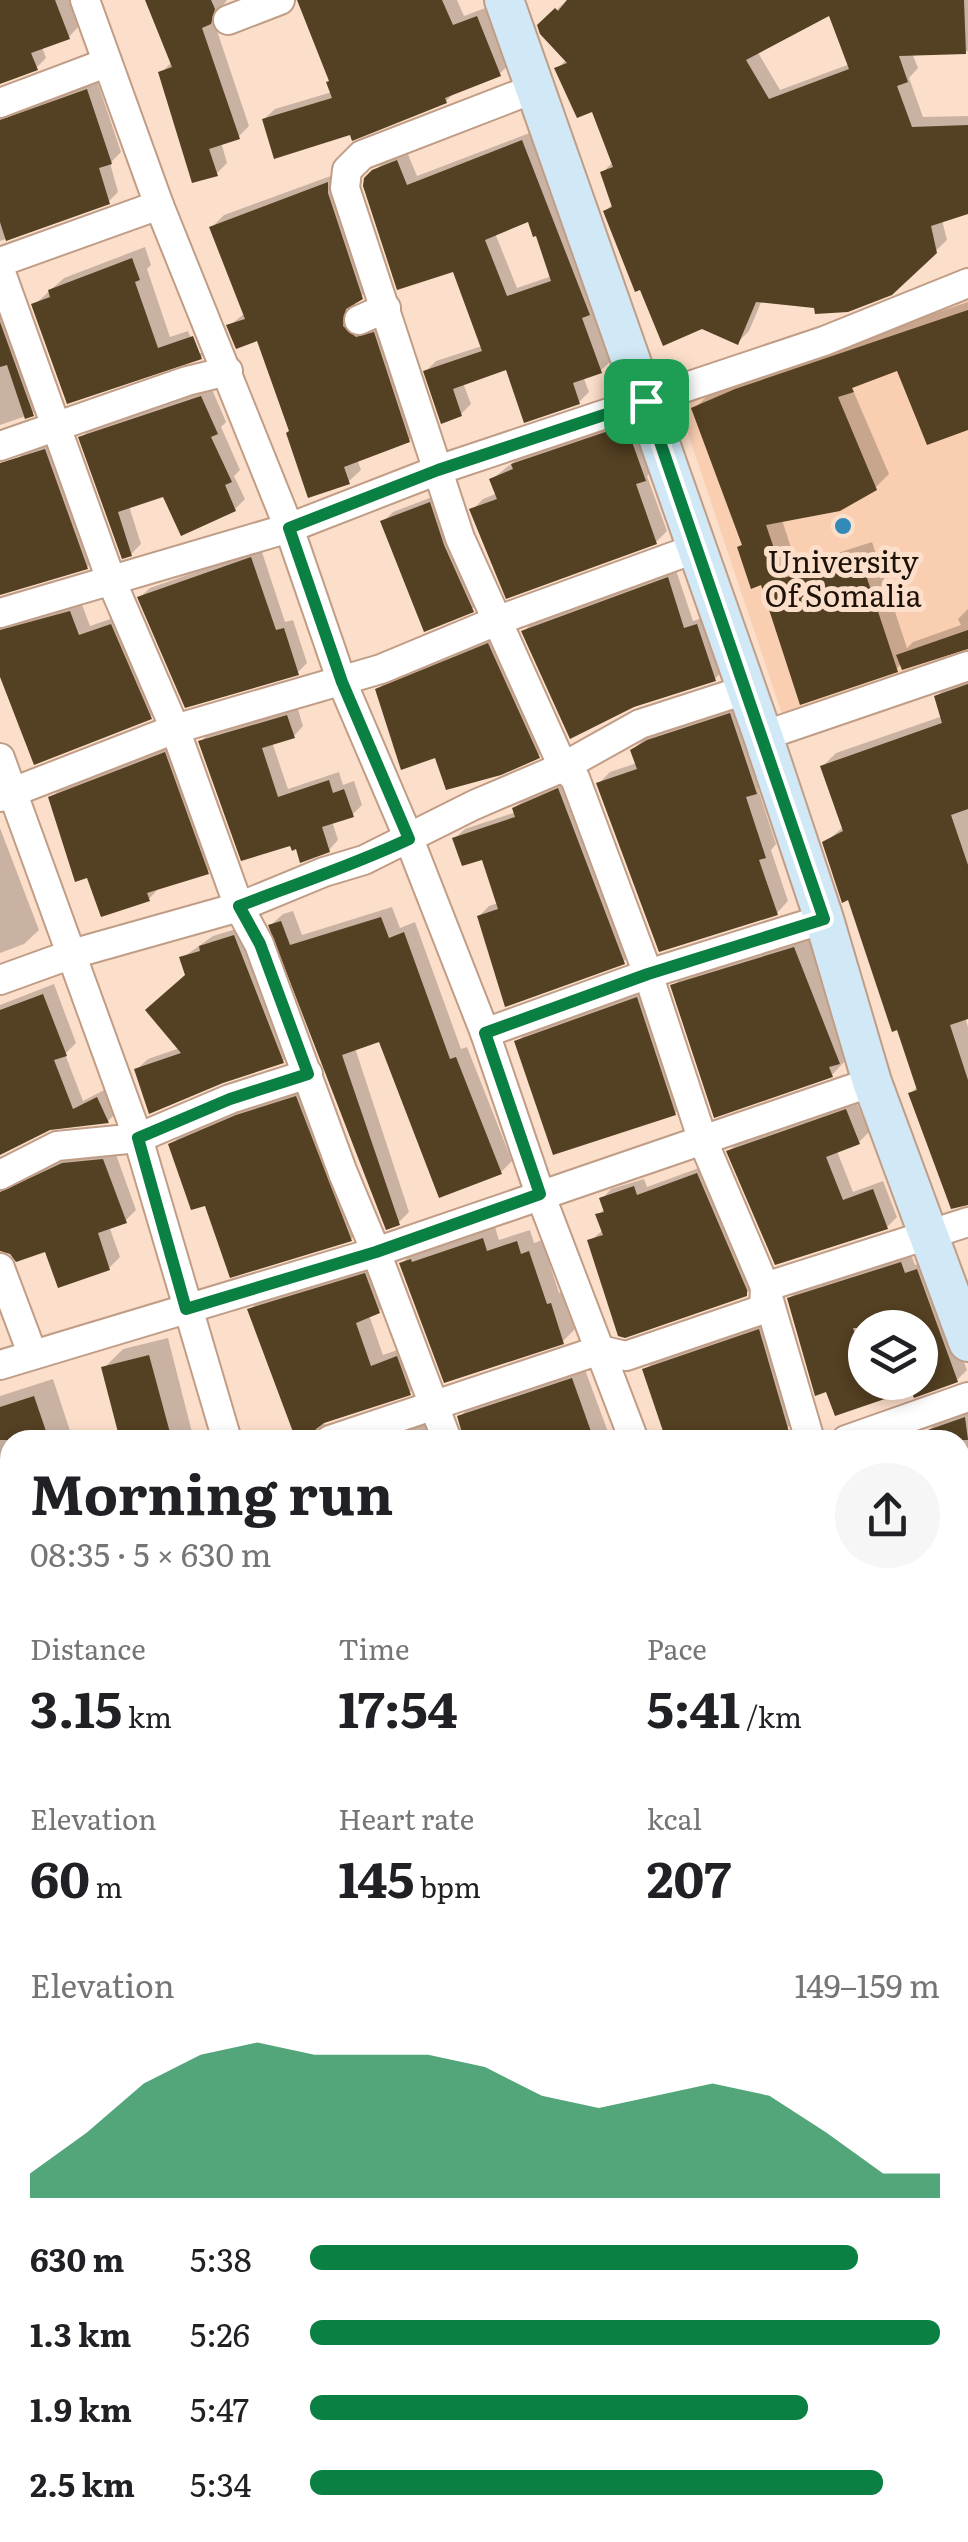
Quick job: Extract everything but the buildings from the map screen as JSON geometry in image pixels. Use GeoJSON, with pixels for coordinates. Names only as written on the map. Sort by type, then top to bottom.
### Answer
{"type":"FeatureCollection","features":[{"type":"Feature","properties":{"kind":"street"},"geometry":{"type":"LineString","coordinates":[[85,0],[159,205],[289,528],[342,682],[485,1033],[540,1194],[630,1430]]}},
{"type":"Feature","properties":{"kind":"street"},"geometry":{"type":"LineString","coordinates":[[228,20],[280,0]]}},
{"type":"Feature","properties":{"kind":"street"},"geometry":{"type":"LineString","coordinates":[[504,0],[763,736],[824,919],[872,1082],[968,1342]]}},
{"type":"Feature","properties":{"kind":"street"},"geometry":{"type":"LineString","coordinates":[[0,103],[106,63]]}},
{"type":"Feature","properties":{"kind":"street"},"geometry":{"type":"LineString","coordinates":[[534,89],[362,155],[346,170],[345,188],[460,538],[562,767],[575,778],[648,974],[704,1141],[766,1287],[807,1430]]}},
{"type":"Feature","properties":{"kind":"street"},"geometry":{"type":"LineString","coordinates":[[0,262],[159,205]]}},
{"type":"Feature","properties":{"kind":"street"},"geometry":{"type":"LineString","coordinates":[[0,270],[111,580],[175,729],[239,906],[260,944],[343,1173],[443,1430]]}},
{"type":"Feature","properties":{"kind":"street"},"geometry":{"type":"LineString","coordinates":[[0,613],[289,528],[438,470],[824,341],[968,284]]}},
{"type":"Feature","properties":{"kind":"street"},"geometry":{"type":"LineString","coordinates":[[359,320],[386,308]]}},
{"type":"Feature","properties":{"kind":"street"},"geometry":{"type":"LineString","coordinates":[[0,446],[187,381],[228,371]]}},
{"type":"Feature","properties":{"kind":"street"},"geometry":{"type":"LineString","coordinates":[[6,795],[175,729],[342,682],[697,548]]}},
{"type":"Feature","properties":{"kind":"street"},"geometry":{"type":"LineString","coordinates":[[763,736],[968,666]]}},
{"type":"Feature","properties":{"kind":"street"},"geometry":{"type":"LineString","coordinates":[[0,980],[72,954],[239,906],[364,860],[474,805],[562,767],[640,724],[746,690]]}},
{"type":"Feature","properties":{"kind":"street"},"geometry":{"type":"LineString","coordinates":[[0,758],[6,795],[72,954],[138,1138],[224,1430]]}},
{"type":"Feature","properties":{"kind":"street"},"geometry":{"type":"LineString","coordinates":[[485,1033],[648,974],[824,919]]}},
{"type":"Feature","properties":{"kind":"street"},"geometry":{"type":"LineString","coordinates":[[0,1175],[57,1146],[138,1138],[230,1099],[308,1074]]}},
{"type":"Feature","properties":{"kind":"street"},"geometry":{"type":"LineString","coordinates":[[0,1365],[376,1252],[872,1082]]}},
{"type":"Feature","properties":{"kind":"street"},"geometry":{"type":"LineString","coordinates":[[766,1287],[968,1222]]}},
{"type":"Feature","properties":{"kind":"street"},"geometry":{"type":"LineString","coordinates":[[0,1268],[32,1354]]}},
{"type":"Feature","properties":{"kind":"street"},"geometry":{"type":"LineString","coordinates":[[360,1430],[600,1350],[626,1356],[764,1308],[766,1287]]}},
{"type":"Feature","properties":{"kind":"street"},"geometry":{"type":"LineString","coordinates":[[874,1430],[968,1397]]}},
{"type":"Feature","properties":{"kind":"shaded area","name":"University Of Somalia"},"geometry":{"type":"Polygon","coordinates":[[[968,293],[968,651],[783,717],[677,401],[968,293]]]}},
{"type":"Feature","properties":{"kind":"place","name":"University Of Somalia"},"geometry":{"type":"Point","coordinates":[843,526]}},
{"type":"Feature","properties":{"kind":"route"},"geometry":{"type":"LineString","coordinates":[[646,401],[824,919],[648,974],[485,1033],[540,1194],[376,1252],[186,1309],[138,1138],[230,1099],[308,1074],[260,944],[239,906],[364,860],[409,839],[342,682],[289,528],[438,470],[646,401]]}}]}
